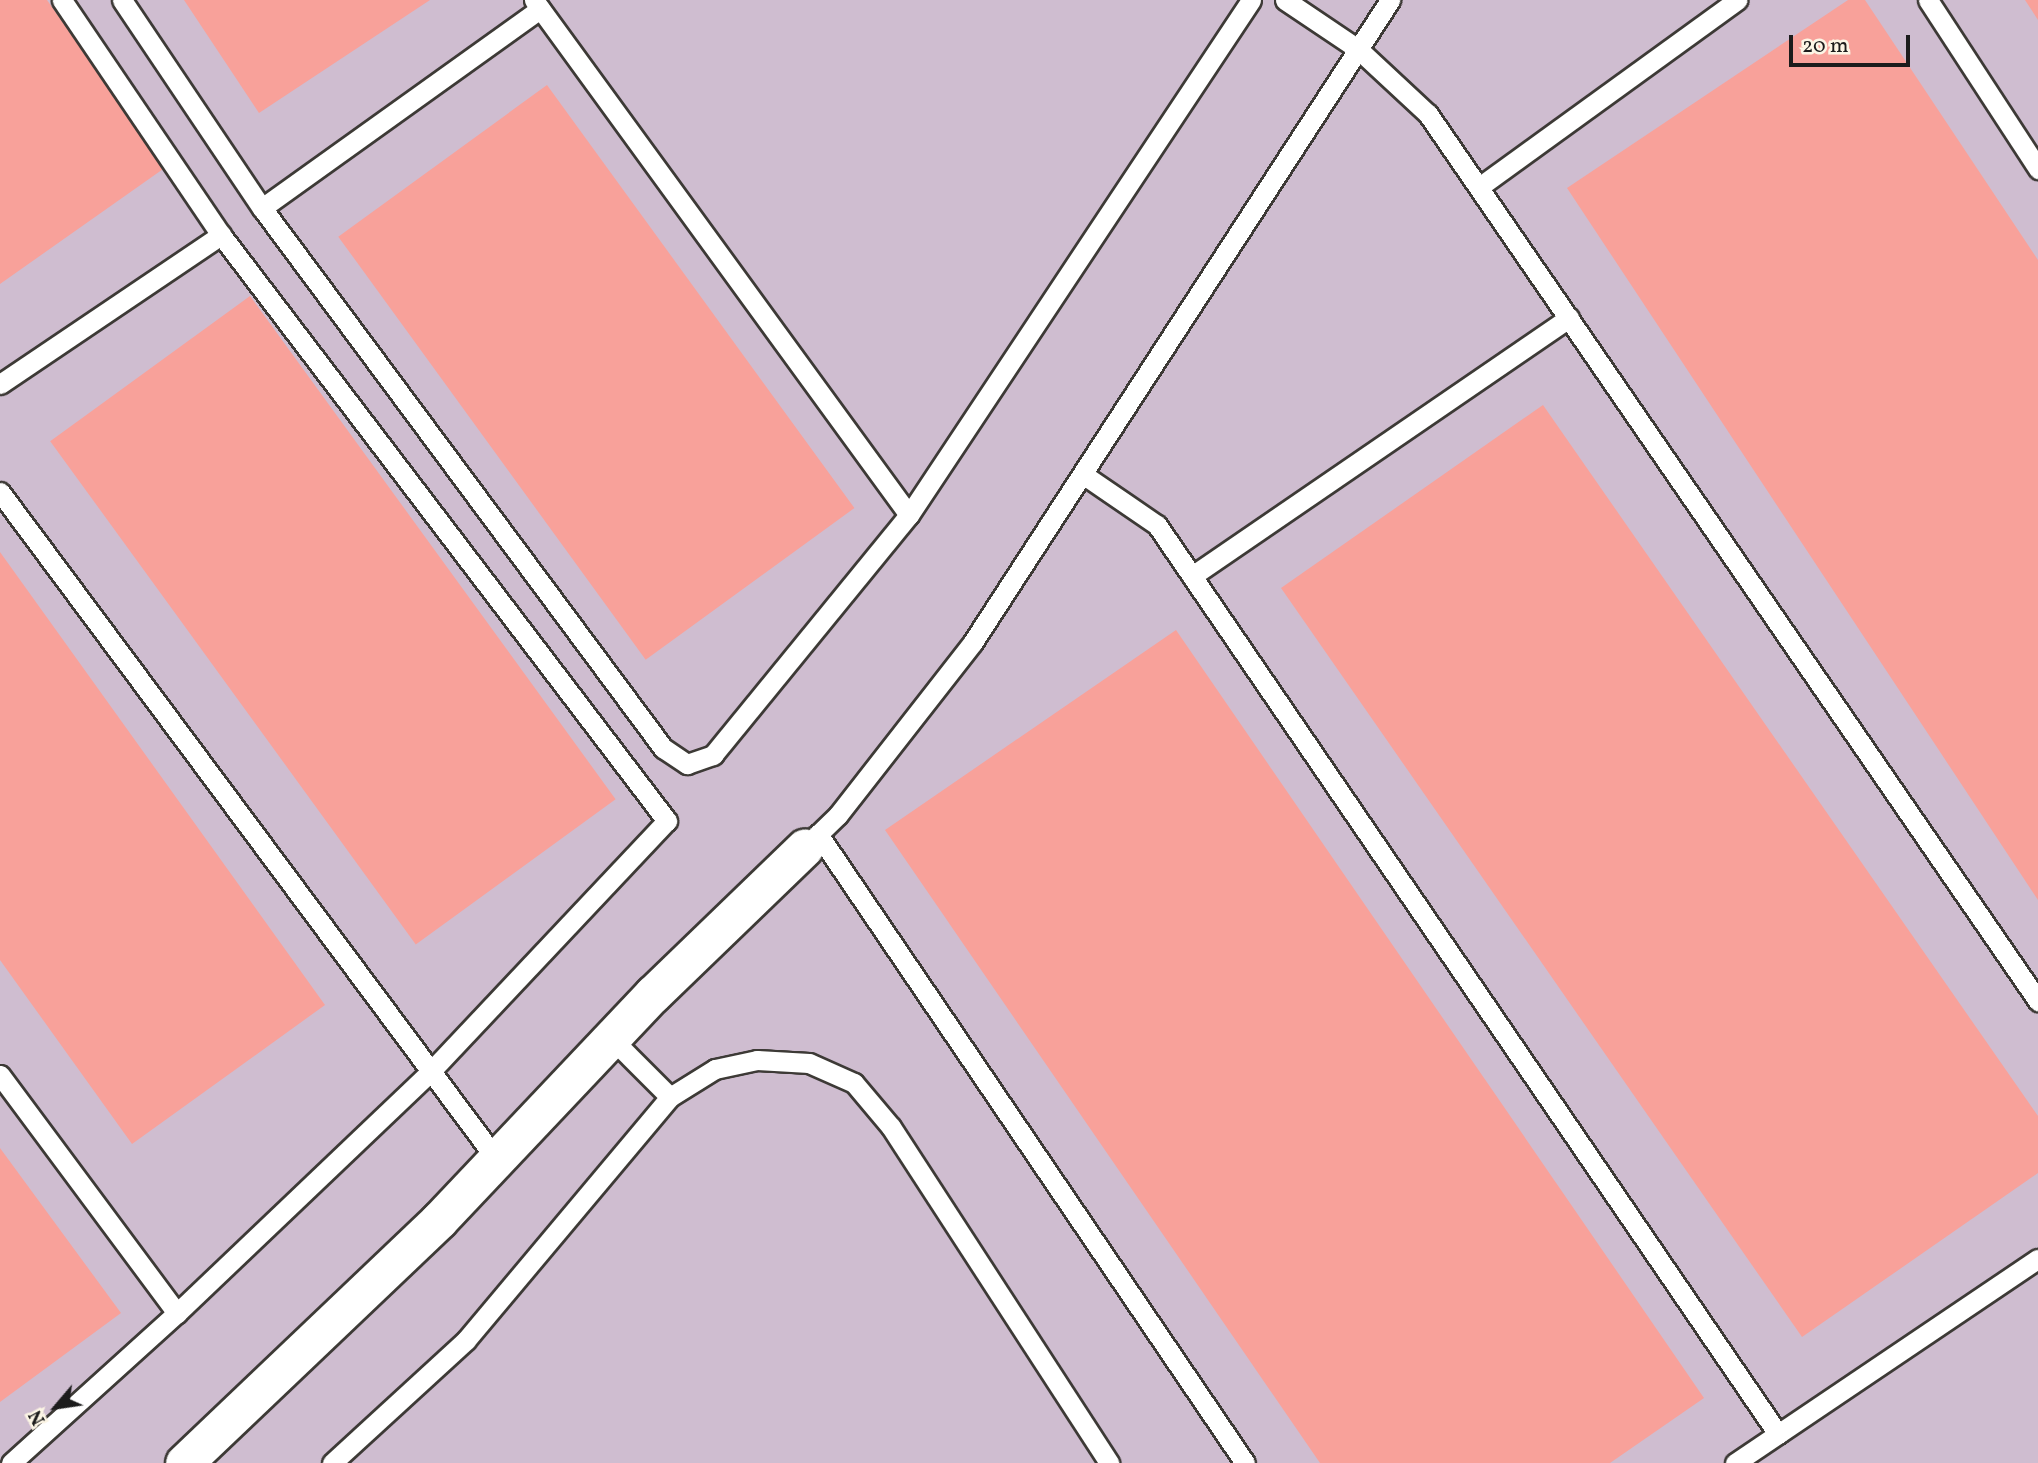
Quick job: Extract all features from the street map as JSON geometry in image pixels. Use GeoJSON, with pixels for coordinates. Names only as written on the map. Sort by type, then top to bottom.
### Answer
{"type":"FeatureCollection","features":[{"type":"Feature","properties":{"kind":"street"},"geometry":{"type":"LineString","coordinates":[[184,1463],[497,1160],[611,1039],[812,840]]}},
{"type":"Feature","properties":{"kind":"lane"},"geometry":{"type":"LineString","coordinates":[[10,1463],[177,1313],[431,1071],[667,821],[221,234],[62,0]]}},
{"type":"Feature","properties":{"kind":"lane"},"geometry":{"type":"LineString","coordinates":[[122,0],[262,208],[663,748],[687,764],[713,755],[909,515],[1251,0]]}},
{"type":"Feature","properties":{"kind":"lane"},"geometry":{"type":"LineString","coordinates":[[1285,0],[1358,49],[1427,114],[2038,1001]]}},
{"type":"Feature","properties":{"kind":"lane"},"geometry":{"type":"LineString","coordinates":[[1245,1463],[812,840],[838,815],[973,642],[1084,475],[1390,0]]}},
{"type":"Feature","properties":{"kind":"lane"},"geometry":{"type":"LineString","coordinates":[[1479,187],[1737,0]]}},
{"type":"Feature","properties":{"kind":"lane"},"geometry":{"type":"LineString","coordinates":[[1928,0],[2038,169]]}},
{"type":"Feature","properties":{"kind":"lane"},"geometry":{"type":"LineString","coordinates":[[262,208],[537,5],[909,515]]}},
{"type":"Feature","properties":{"kind":"lane"},"geometry":{"type":"LineString","coordinates":[[0,384],[221,234]]}},
{"type":"Feature","properties":{"kind":"lane"},"geometry":{"type":"LineString","coordinates":[[1192,576],[1569,318]]}},
{"type":"Feature","properties":{"kind":"lane"},"geometry":{"type":"LineString","coordinates":[[1084,475],[1157,525],[1778,1434]]}},
{"type":"Feature","properties":{"kind":"lane"},"geometry":{"type":"LineString","coordinates":[[0,492],[497,1160]]}},
{"type":"Feature","properties":{"kind":"lane"},"geometry":{"type":"LineString","coordinates":[[611,1039],[670,1097]]}},
{"type":"Feature","properties":{"kind":"lane"},"geometry":{"type":"LineString","coordinates":[[332,1463],[466,1340],[670,1097],[715,1069],[757,1060],[809,1063],[854,1083],[891,1127],[1109,1463]]}},
{"type":"Feature","properties":{"kind":"lane"},"geometry":{"type":"LineString","coordinates":[[0,1075],[177,1313]]}},
{"type":"Feature","properties":{"kind":"lane"},"geometry":{"type":"LineString","coordinates":[[1734,1463],[2038,1259]]}},
{"type":"Feature","properties":{"kind":"shaded area"},"geometry":{"type":"Polygon","coordinates":[[[0,0],[2038,0],[2038,1463],[0,1463],[0,0]]]}},
{"type":"Feature","properties":{"kind":"building"},"geometry":{"type":"Polygon","coordinates":[[[0,0],[47,0],[166,167],[0,284],[0,0]]]}},
{"type":"Feature","properties":{"kind":"building"},"geometry":{"type":"Polygon","coordinates":[[[184,0],[430,0],[259,113],[184,0]]]}},
{"type":"Feature","properties":{"kind":"building"},"geometry":{"type":"Polygon","coordinates":[[[1848,0],[1865,0],[2038,260],[2038,900],[1567,188],[1848,0]]]}},
{"type":"Feature","properties":{"kind":"building"},"geometry":{"type":"Polygon","coordinates":[[[2025,0],[2038,0],[2038,20],[2025,0]]]}},
{"type":"Feature","properties":{"kind":"building"},"geometry":{"type":"Polygon","coordinates":[[[547,85],[854,508],[646,660],[338,237],[547,85]]]}},
{"type":"Feature","properties":{"kind":"building"},"geometry":{"type":"Polygon","coordinates":[[[250,296],[616,799],[416,944],[50,441],[250,296]]]}},
{"type":"Feature","properties":{"kind":"building"},"geometry":{"type":"Polygon","coordinates":[[[1543,405],[2038,1116],[2038,1173],[1802,1337],[1281,588],[1543,405]]]}},
{"type":"Feature","properties":{"kind":"building"},"geometry":{"type":"Polygon","coordinates":[[[0,552],[325,1005],[132,1144],[0,960],[0,552]]]}},
{"type":"Feature","properties":{"kind":"building"},"geometry":{"type":"Polygon","coordinates":[[[1176,630],[1704,1398],[1610,1463],[1320,1463],[885,830],[1176,630]]]}},
{"type":"Feature","properties":{"kind":"building"},"geometry":{"type":"Polygon","coordinates":[[[0,1148],[121,1313],[0,1402],[0,1148]]]}}]}
